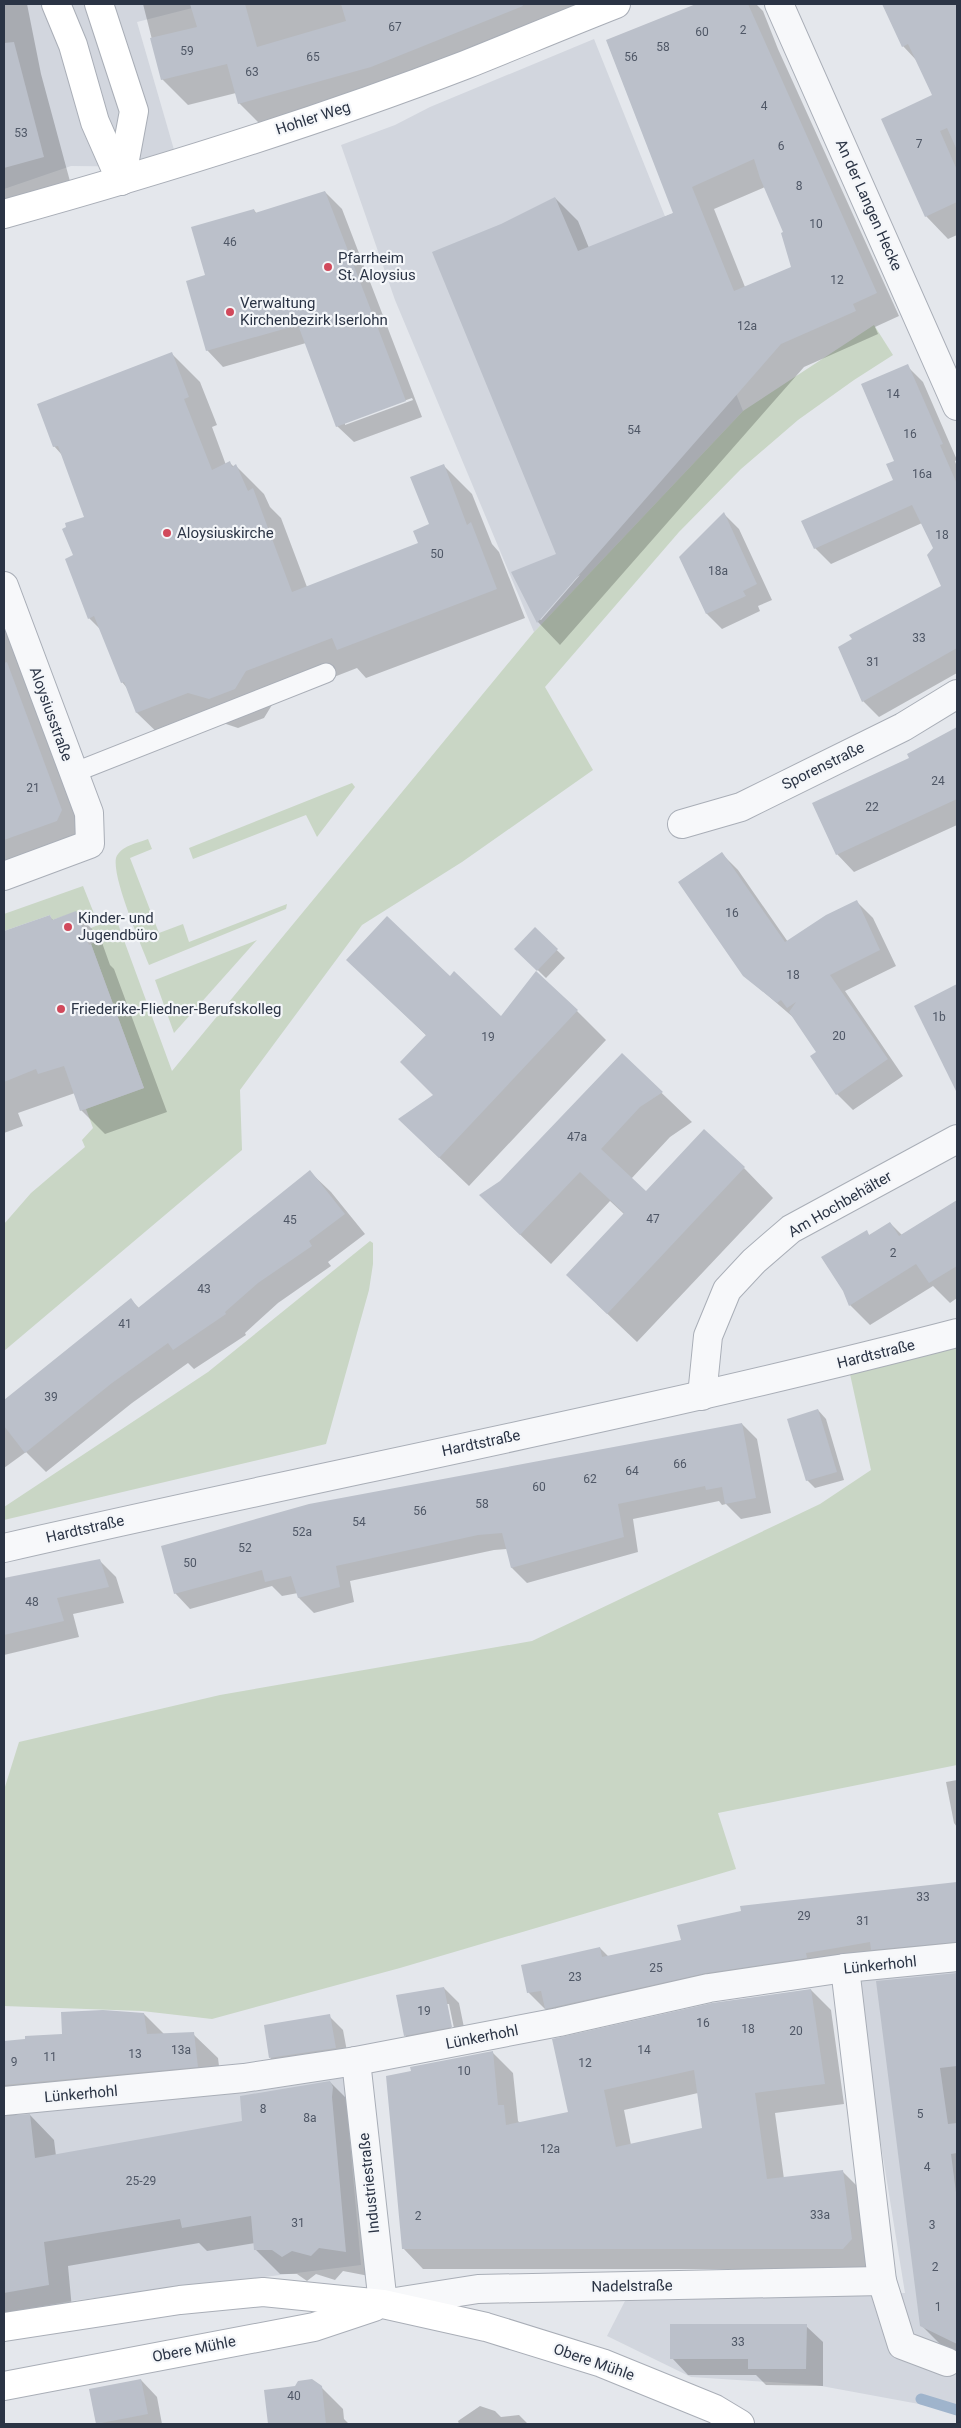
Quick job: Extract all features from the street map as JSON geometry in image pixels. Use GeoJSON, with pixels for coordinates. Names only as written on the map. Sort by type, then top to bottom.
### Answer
{"type":"FeatureCollection","features":[{"type":"Feature","properties":{"kind":"main road"},"geometry":{"type":"LineString","coordinates":[[56,4],[73,45],[95,122],[121,182]]}},
{"type":"Feature","properties":{"kind":"main road"},"geometry":{"type":"LineString","coordinates":[[99,4],[134,111],[121,182]]}},
{"type":"Feature","properties":{"kind":"main road","name":"Hohler Weg"},"geometry":{"type":"LineString","coordinates":[[4,214],[121,182],[362,102],[465,65],[616,4]]}},
{"type":"Feature","properties":{"kind":"main road","name":"Obere Mühle"},"geometry":{"type":"LineString","coordinates":[[4,2327],[180,2300],[263,2292],[383,2304],[486,2327],[602,2363],[715,2409],[740,2424]]}},
{"type":"Feature","properties":{"kind":"main road","name":"Obere Mühle"},"geometry":{"type":"LineString","coordinates":[[4,2386],[314,2328],[383,2304]]}},
{"type":"Feature","properties":{"kind":"street","name":"An der Langen Hecke"},"geometry":{"type":"LineString","coordinates":[[779,4],[957,406]]}},
{"type":"Feature","properties":{"kind":"street","name":"Aloysiusstraße"},"geometry":{"type":"LineString","coordinates":[[4,586],[89,813],[90,844],[4,876]]}},
{"type":"Feature","properties":{"kind":"street","name":"Sporenstraße"},"geometry":{"type":"LineString","coordinates":[[682,824],[741,806],[903,727],[957,694]]}},
{"type":"Feature","properties":{"kind":"street","name":"Am Hochbehälter"},"geometry":{"type":"LineString","coordinates":[[702,1396],[708,1336],[727,1290],[754,1261],[791,1229],[957,1139]]}},
{"type":"Feature","properties":{"kind":"street","name":"Hardtstraße"},"geometry":{"type":"LineString","coordinates":[[4,1548],[309,1479],[809,1372],[957,1333]]}},
{"type":"Feature","properties":{"kind":"street","name":"Lünkerhohl"},"geometry":{"type":"LineString","coordinates":[[4,2101],[244,2078],[356,2061],[559,2022],[709,1988],[845,1968],[957,1957]]}},
{"type":"Feature","properties":{"kind":"street"},"geometry":{"type":"LineString","coordinates":[[845,1968],[882,2281],[902,2345],[947,2362]]}},
{"type":"Feature","properties":{"kind":"street","name":"Industriestraße"},"geometry":{"type":"LineString","coordinates":[[356,2061],[383,2304]]}},
{"type":"Feature","properties":{"kind":"street","name":"Nadelstraße"},"geometry":{"type":"LineString","coordinates":[[383,2304],[478,2290],[882,2281]]}},
{"type":"Feature","properties":{"kind":"lane"},"geometry":{"type":"LineString","coordinates":[[73,774],[326,673]]}},
{"type":"Feature","properties":{"kind":"shaded area"},"geometry":{"type":"Polygon","coordinates":[[[4,4],[208,4],[137,22],[179,167],[71,166],[4,189],[4,4]]]}},
{"type":"Feature","properties":{"kind":"shaded area"},"geometry":{"type":"Polygon","coordinates":[[[594,39],[743,411],[534,632],[395,300],[341,145],[395,125],[430,107],[594,39]]]}},
{"type":"Feature","properties":{"kind":"shaded area"},"geometry":{"type":"Polygon","coordinates":[[[957,1962],[957,2411],[816,2385],[691,2377],[607,2336],[625,2301],[905,2293],[853,1972],[957,1962]]]}},
{"type":"Feature","properties":{"kind":"shaded area"},"geometry":{"type":"Polygon","coordinates":[[[344,2075],[361,2265],[71,2301],[4,2313],[4,2112],[344,2075]]]}},
{"type":"Feature","properties":{"kind":"green space"},"geometry":{"type":"Polygon","coordinates":[[[874,325],[893,355],[798,420],[741,469],[679,532],[545,687],[593,770],[462,862],[362,925],[240,1090],[242,1150],[4,1351],[4,1224],[31,1193],[85,1147],[82,1140],[93,1128],[86,1109],[144,1088],[91,944],[96,941],[91,928],[110,920],[118,924],[172,1071],[534,632],[743,411],[874,325]]]}},
{"type":"Feature","properties":{"kind":"green space"},"geometry":{"type":"Polygon","coordinates":[[[352,783],[355,787],[317,837],[306,815],[193,859],[189,848],[352,783]]]}},
{"type":"Feature","properties":{"kind":"green space"},"geometry":{"type":"Polygon","coordinates":[[[148,839],[152,849],[130,858],[159,933],[183,924],[189,942],[287,904],[286,909],[149,965],[128,911],[116,867],[116,858],[121,851],[148,839]]]}},
{"type":"Feature","properties":{"kind":"green space"},"geometry":{"type":"Polygon","coordinates":[[[83,886],[95,916],[80,922],[76,912],[52,920],[50,915],[4,931],[4,914],[83,886]]]}},
{"type":"Feature","properties":{"kind":"green space"},"geometry":{"type":"Polygon","coordinates":[[[257,940],[174,1033],[155,980],[257,940]]]}},
{"type":"Feature","properties":{"kind":"green space"},"geometry":{"type":"Polygon","coordinates":[[[370,1241],[373,1243],[373,1264],[369,1290],[326,1444],[4,1520],[4,1507],[208,1372],[370,1241]]]}},
{"type":"Feature","properties":{"kind":"green space"},"geometry":{"type":"Polygon","coordinates":[[[957,1339],[957,1765],[718,1813],[736,1869],[400,1968],[212,2019],[142,2011],[4,2006],[4,1790],[19,1742],[220,1695],[532,1641],[820,1504],[871,1470],[848,1365],[957,1339]]]}},
{"type":"Feature","properties":{"kind":"building"},"geometry":{"type":"Polygon","coordinates":[[[190,4],[245,4],[257,47],[346,21],[341,4],[522,4],[523,6],[371,67],[238,104],[227,64],[161,80],[150,38],[197,27],[190,4]]]}},
{"type":"Feature","properties":{"kind":"building"},"geometry":{"type":"Polygon","coordinates":[[[696,4],[748,4],[877,293],[853,304],[856,311],[781,344],[537,623],[511,572],[556,554],[432,252],[501,224],[555,197],[578,251],[673,213],[606,40],[696,4]],[[754,159],[692,187],[734,291],[791,267],[781,233],[783,232],[754,159]]]}},
{"type":"Feature","properties":{"kind":"building"},"geometry":{"type":"Polygon","coordinates":[[[882,4],[957,4],[957,150],[947,128],[940,131],[957,170],[957,202],[925,217],[881,119],[932,95],[908,44],[902,47],[882,4]]]}},
{"type":"Feature","properties":{"kind":"building"},"geometry":{"type":"Polygon","coordinates":[[[14,42],[44,157],[4,168],[4,43],[14,42]]]}},
{"type":"Feature","properties":{"kind":"building"},"geometry":{"type":"Polygon","coordinates":[[[325,191],[406,401],[336,427],[298,325],[206,351],[186,281],[205,275],[191,227],[254,209],[255,213],[325,191]]]}},
{"type":"Feature","properties":{"kind":"building","name":"Aloysiuskirche"},"geometry":{"type":"Polygon","coordinates":[[[172,352],[189,397],[184,399],[212,470],[230,461],[232,467],[236,464],[248,491],[253,488],[292,592],[418,543],[413,531],[429,524],[410,477],[444,464],[467,525],[471,522],[497,589],[337,650],[332,638],[246,671],[235,689],[209,699],[188,693],[136,713],[124,682],[121,683],[94,616],[88,619],[65,559],[73,555],[62,529],[66,527],[65,523],[84,517],[58,446],[53,447],[37,404],[172,352]]]}},
{"type":"Feature","properties":{"kind":"building"},"geometry":{"type":"Polygon","coordinates":[[[908,364],[943,444],[940,445],[957,484],[957,648],[862,702],[838,647],[852,639],[849,635],[941,586],[927,555],[933,548],[912,505],[814,549],[801,521],[893,480],[886,464],[894,461],[861,384],[908,364]]]}},
{"type":"Feature","properties":{"kind":"building"},"geometry":{"type":"Polygon","coordinates":[[[724,512],[757,584],[743,591],[746,596],[706,614],[679,557],[724,512]]]}},
{"type":"Feature","properties":{"kind":"building"},"geometry":{"type":"Polygon","coordinates":[[[7,662],[62,810],[57,821],[4,840],[4,663],[7,662]]]}},
{"type":"Feature","properties":{"kind":"building"},"geometry":{"type":"Polygon","coordinates":[[[957,727],[957,799],[836,855],[812,803],[909,758],[907,754],[957,727]]]}},
{"type":"Feature","properties":{"kind":"building"},"geometry":{"type":"Polygon","coordinates":[[[722,852],[785,942],[826,915],[857,900],[880,950],[830,975],[888,1059],[836,1095],[810,1056],[816,1052],[789,1012],[796,1002],[787,1008],[781,1000],[777,1003],[743,976],[678,882],[722,852]]]}},
{"type":"Feature","properties":{"kind":"building","name":"Friederike-Fliedner-Berufskolleg"},"geometry":{"type":"Polygon","coordinates":[[[76,911],[89,945],[91,944],[144,1088],[80,1111],[64,1066],[38,1074],[36,1069],[4,1082],[4,931],[50,915],[52,920],[76,911]]]}},
{"type":"Feature","properties":{"kind":"building"},"geometry":{"type":"Polygon","coordinates":[[[387,916],[450,976],[454,971],[501,1016],[536,971],[578,1010],[439,1158],[398,1119],[433,1095],[400,1062],[426,1035],[346,960],[387,916]]]}},
{"type":"Feature","properties":{"kind":"building"},"geometry":{"type":"Polygon","coordinates":[[[535,927],[558,949],[537,971],[514,949],[535,927]]]}},
{"type":"Feature","properties":{"kind":"building"},"geometry":{"type":"Polygon","coordinates":[[[957,984],[957,1093],[914,1006],[957,984]]]}},
{"type":"Feature","properties":{"kind":"building"},"geometry":{"type":"Polygon","coordinates":[[[622,1053],[663,1092],[640,1107],[601,1149],[646,1191],[704,1129],[745,1167],[607,1314],[566,1275],[624,1213],[580,1172],[520,1235],[479,1195],[500,1181],[622,1053]]]}},
{"type":"Feature","properties":{"kind":"building"},"geometry":{"type":"Polygon","coordinates":[[[310,1170],[345,1214],[309,1241],[312,1246],[258,1283],[225,1312],[226,1314],[173,1350],[168,1343],[112,1383],[25,1453],[4,1426],[4,1400],[131,1298],[138,1308],[310,1170]]]}},
{"type":"Feature","properties":{"kind":"building"},"geometry":{"type":"Polygon","coordinates":[[[957,1200],[957,1266],[929,1283],[916,1264],[849,1306],[843,1291],[821,1257],[867,1230],[869,1235],[890,1222],[899,1236],[957,1200]]]}},
{"type":"Feature","properties":{"kind":"building"},"geometry":{"type":"Polygon","coordinates":[[[818,1409],[837,1472],[806,1481],[787,1419],[818,1409]]]}},
{"type":"Feature","properties":{"kind":"building"},"geometry":{"type":"Polygon","coordinates":[[[742,1423],[756,1498],[725,1504],[722,1487],[706,1490],[705,1486],[618,1504],[624,1537],[511,1568],[502,1533],[478,1535],[336,1566],[340,1587],[298,1598],[291,1576],[265,1582],[262,1570],[174,1594],[161,1546],[309,1504],[742,1423]]]}},
{"type":"Feature","properties":{"kind":"building"},"geometry":{"type":"Polygon","coordinates":[[[100,1559],[109,1587],[57,1598],[64,1621],[4,1635],[4,1578],[100,1559]]]}},
{"type":"Feature","properties":{"kind":"building"},"geometry":{"type":"Polygon","coordinates":[[[957,1882],[957,1942],[871,1950],[870,1942],[806,1953],[807,1958],[706,1973],[545,2009],[541,1991],[527,1993],[521,1965],[600,1947],[602,1957],[681,1940],[677,1925],[741,1911],[740,1906],[957,1882]]]}},
{"type":"Feature","properties":{"kind":"building"},"geometry":{"type":"Polygon","coordinates":[[[957,1973],[957,2066],[940,2068],[948,2124],[957,2123],[957,2153],[951,2154],[957,2200],[957,2344],[920,2326],[876,1981],[957,1973]]]}},
{"type":"Feature","properties":{"kind":"building"},"geometry":{"type":"Polygon","coordinates":[[[444,1987],[452,2027],[404,2036],[396,1995],[444,1987]]]}},
{"type":"Feature","properties":{"kind":"building"},"geometry":{"type":"Polygon","coordinates":[[[811,1989],[825,2084],[755,2093],[767,2179],[843,2170],[852,2239],[843,2249],[402,2249],[386,2076],[411,2071],[410,2067],[493,2051],[498,2105],[504,2105],[506,2125],[568,2112],[552,2039],[712,2003],[811,1989]],[[694,2070],[604,2090],[616,2147],[702,2128],[694,2070]]]}},
{"type":"Feature","properties":{"kind":"building"},"geometry":{"type":"Polygon","coordinates":[[[103,2010],[144,2013],[147,2034],[194,2032],[198,2067],[4,2085],[4,2041],[25,2039],[25,2036],[62,2034],[61,2012],[103,2010]]]}},
{"type":"Feature","properties":{"kind":"building"},"geometry":{"type":"Polygon","coordinates":[[[330,2014],[336,2048],[269,2058],[264,2025],[330,2014]]]}},
{"type":"Feature","properties":{"kind":"building"},"geometry":{"type":"Polygon","coordinates":[[[330,2081],[333,2087],[332,2097],[346,2252],[319,2248],[311,2256],[292,2251],[282,2257],[272,2250],[254,2250],[251,2216],[182,2228],[180,2219],[44,2242],[49,2285],[4,2293],[4,2116],[30,2114],[35,2158],[242,2121],[240,2096],[330,2081]]]}},
{"type":"Feature","properties":{"kind":"building"},"geometry":{"type":"Polygon","coordinates":[[[670,2324],[807,2324],[806,2369],[748,2369],[748,2359],[670,2359],[670,2324]]]}},
{"type":"Feature","properties":{"kind":"building"},"geometry":{"type":"Polygon","coordinates":[[[141,2379],[148,2414],[96,2424],[89,2389],[141,2379]]]}},
{"type":"Feature","properties":{"kind":"building"},"geometry":{"type":"Polygon","coordinates":[[[312,2379],[322,2386],[326,2424],[268,2424],[264,2390],[295,2386],[298,2381],[312,2379]]]}},
{"type":"Feature","properties":{"kind":"waterway"},"geometry":{"type":"LineString","coordinates":[[921,2399],[957,2410]]}},
{"type":"Feature","properties":{"kind":"place","name":"Pfarrheim St. Aloysius"},"geometry":{"type":"Point","coordinates":[328,267]}},
{"type":"Feature","properties":{"kind":"place","name":"Verwaltung Kirchenbezirk Iserlohn"},"geometry":{"type":"Point","coordinates":[230,312]}},
{"type":"Feature","properties":{"kind":"place","name":"Aloysiuskirche"},"geometry":{"type":"Point","coordinates":[167,533]}},
{"type":"Feature","properties":{"kind":"place","name":"Kinder- und Jugendbüro"},"geometry":{"type":"Point","coordinates":[68,927]}},
{"type":"Feature","properties":{"kind":"place","name":"Friederike-Fliedner-Berufskolleg"},"geometry":{"type":"Point","coordinates":[61,1009]}}]}
